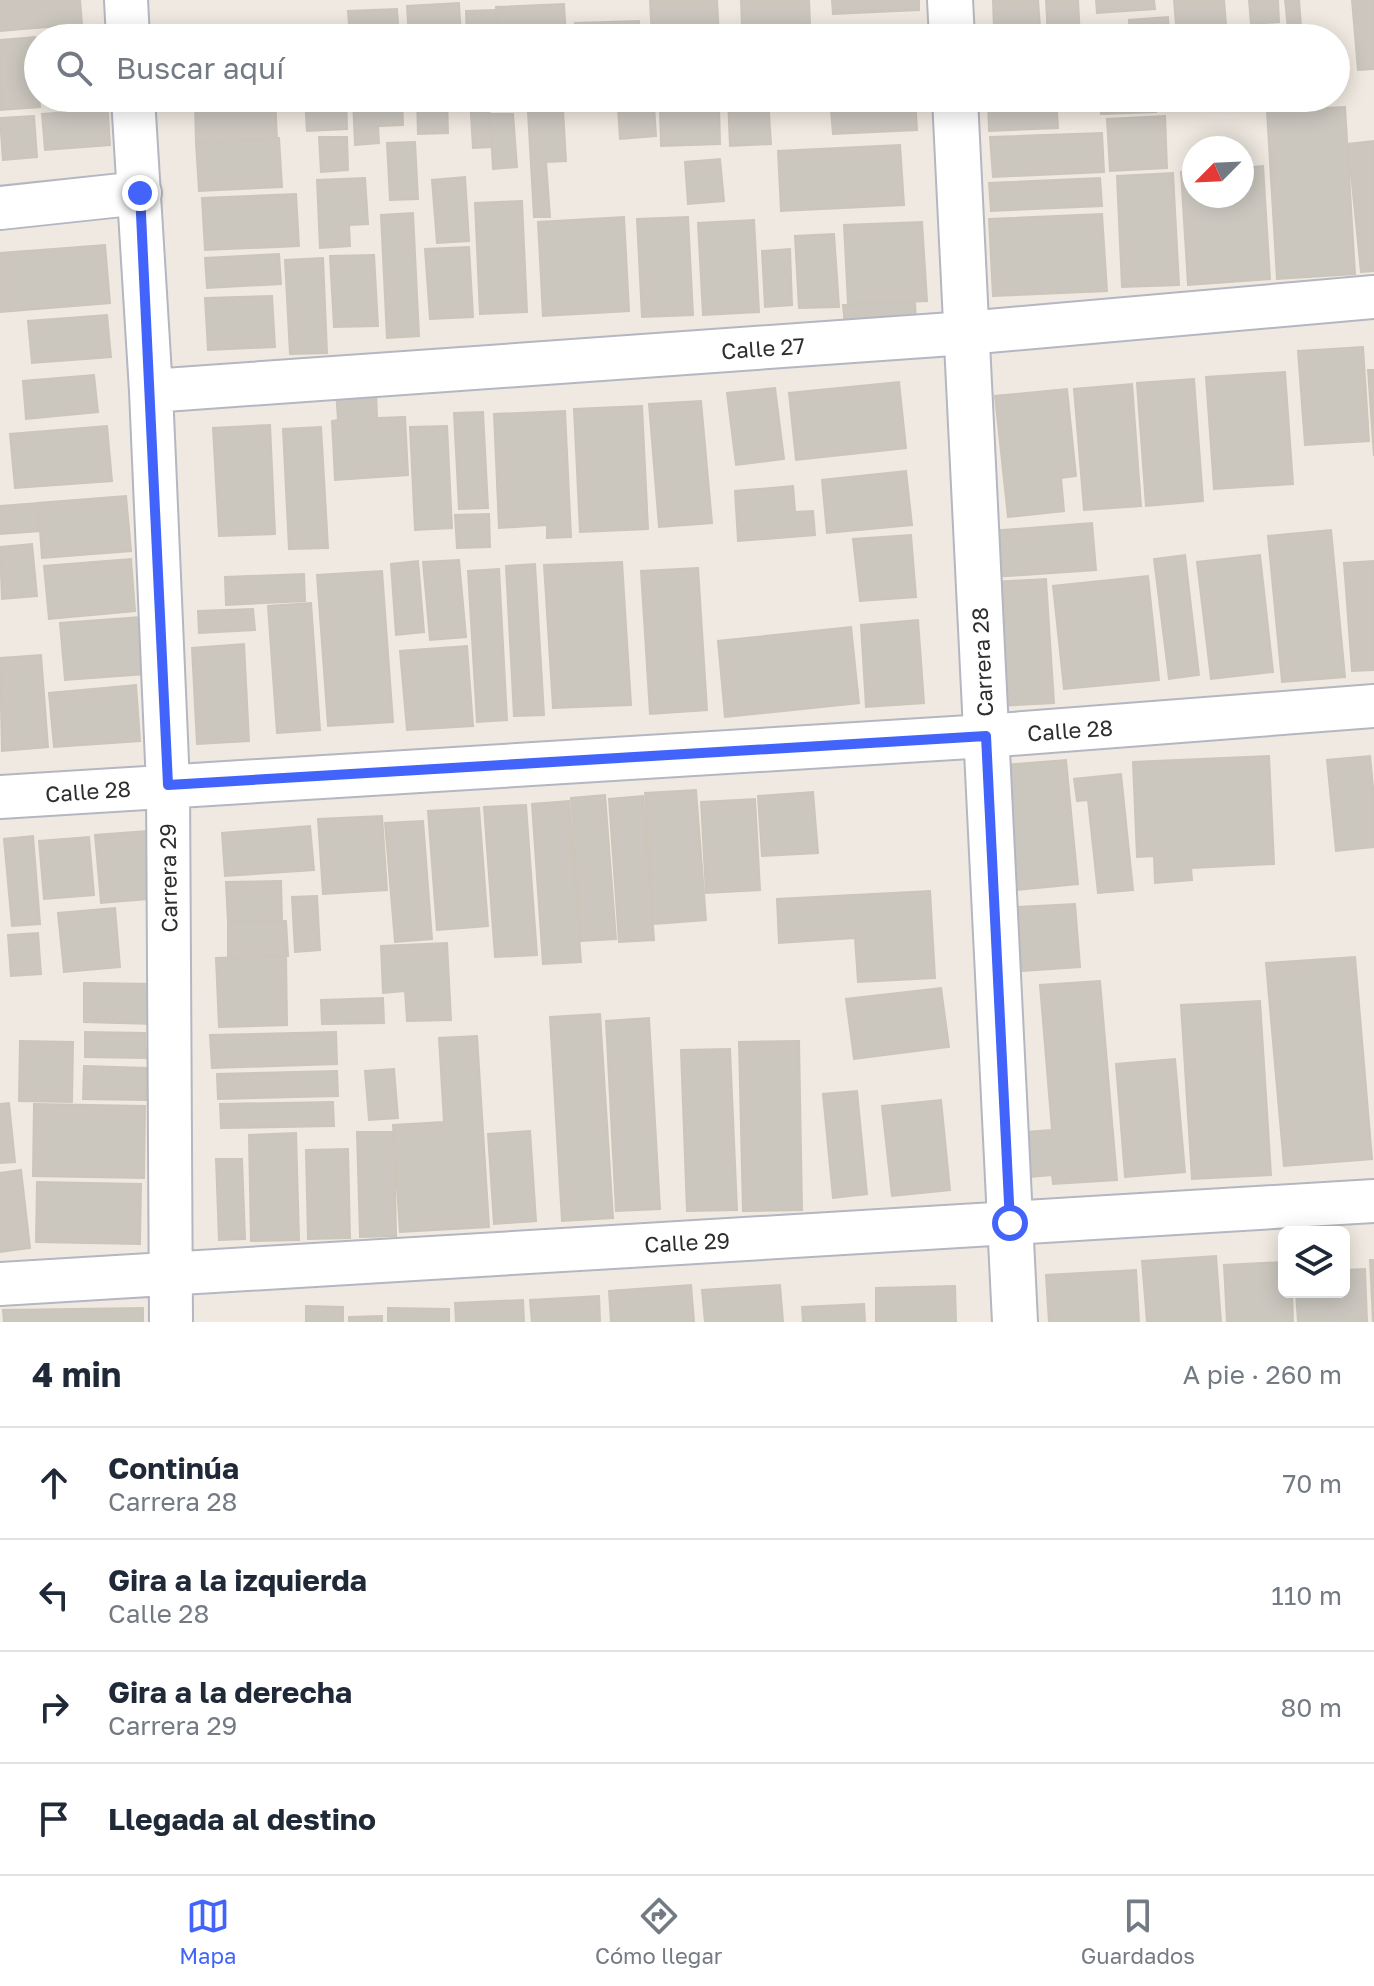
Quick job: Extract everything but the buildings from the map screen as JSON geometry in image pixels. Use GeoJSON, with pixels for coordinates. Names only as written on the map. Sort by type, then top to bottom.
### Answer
{"type":"FeatureCollection","features":[{"type":"Feature","properties":{"kind":"street"},"geometry":{"type":"LineString","coordinates":[[126,0],[127,24]]}},
{"type":"Feature","properties":{"kind":"street"},"geometry":{"type":"LineString","coordinates":[[950,0],[951,24]]}},
{"type":"Feature","properties":{"kind":"street","name":"Carrera 29"},"geometry":{"type":"LineString","coordinates":[[134,112],[151,391],[168,785],[171,1322]]}},
{"type":"Feature","properties":{"kind":"street","name":"Carrera 28"},"geometry":{"type":"LineString","coordinates":[[956,112],[1015,1322]]}},
{"type":"Feature","properties":{"kind":"street"},"geometry":{"type":"LineString","coordinates":[[0,208],[140,193]]}},
{"type":"Feature","properties":{"kind":"street","name":"Calle 27"},"geometry":{"type":"LineString","coordinates":[[151,391],[966,333],[1374,297]]}},
{"type":"Feature","properties":{"kind":"street","name":"Calle 28"},"geometry":{"type":"LineString","coordinates":[[0,797],[986,736],[1374,706]]}},
{"type":"Feature","properties":{"kind":"street","name":"Calle 29"},"geometry":{"type":"LineString","coordinates":[[0,1284],[1374,1201]]}},
{"type":"Feature","properties":{"kind":"route"},"geometry":{"type":"LineString","coordinates":[[140,193],[168,785],[986,736],[1010,1223]]}}]}
